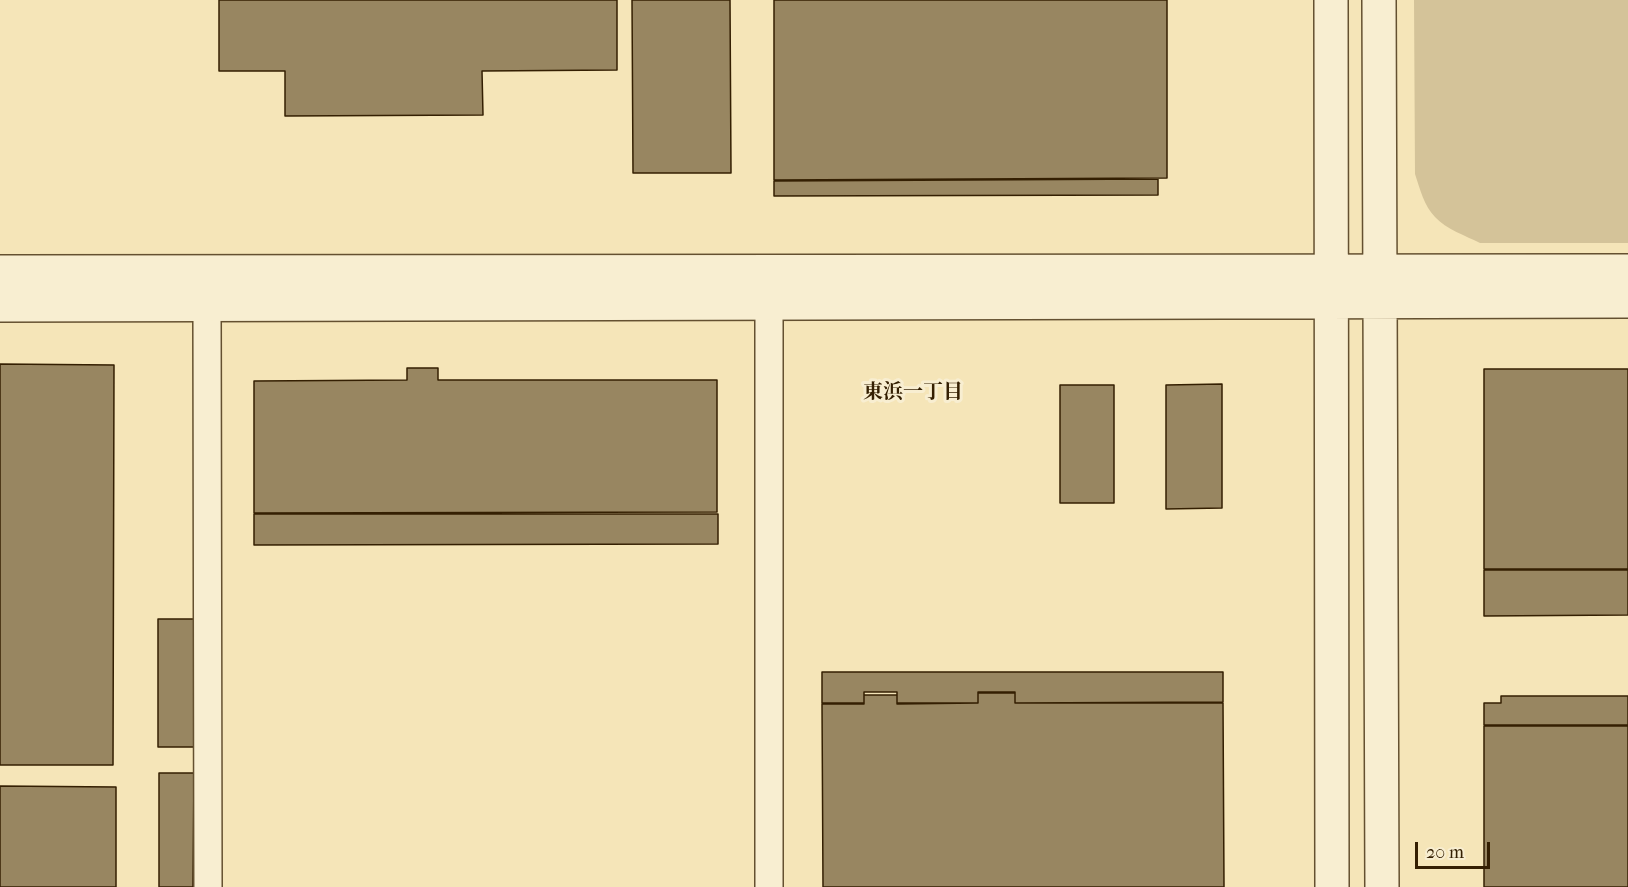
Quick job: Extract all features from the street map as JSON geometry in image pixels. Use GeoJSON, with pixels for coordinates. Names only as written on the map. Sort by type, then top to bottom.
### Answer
{"type":"FeatureCollection","features":[{"type":"Feature","properties":{"kind":"street"},"geometry":{"type":"LineString","coordinates":[[1331,0],[1332,887]]}},
{"type":"Feature","properties":{"kind":"street"},"geometry":{"type":"LineString","coordinates":[[1379,0],[1382,887]]}},
{"type":"Feature","properties":{"kind":"street"},"geometry":{"type":"LineString","coordinates":[[0,272],[206,272],[769,287],[1380,286],[1628,271]]}},
{"type":"Feature","properties":{"kind":"street"},"geometry":{"type":"LineString","coordinates":[[206,272],[208,887]]}},
{"type":"Feature","properties":{"kind":"street"},"geometry":{"type":"LineString","coordinates":[[1380,286],[1628,301]]}},
{"type":"Feature","properties":{"kind":"street"},"geometry":{"type":"LineString","coordinates":[[0,305],[207,304],[769,287]]}},
{"type":"Feature","properties":{"kind":"street"},"geometry":{"type":"LineString","coordinates":[[769,287],[769,887]]}},
{"type":"Feature","properties":{"kind":"shaded area"},"geometry":{"type":"Polygon","coordinates":[[[1414,0],[1628,0],[1628,243],[1480,243],[1450,229],[1431,213],[1415,174],[1414,0]]]}},
{"type":"Feature","properties":{"kind":"building"},"geometry":{"type":"Polygon","coordinates":[[[219,0],[617,0],[617,70],[482,71],[483,115],[285,116],[285,71],[219,71],[219,0]]]}},
{"type":"Feature","properties":{"kind":"building"},"geometry":{"type":"Polygon","coordinates":[[[632,0],[730,0],[731,173],[633,173],[632,0]]]}},
{"type":"Feature","properties":{"kind":"building"},"geometry":{"type":"Polygon","coordinates":[[[774,0],[1167,0],[1167,178],[774,180],[774,0]]]}},
{"type":"Feature","properties":{"kind":"building"},"geometry":{"type":"Polygon","coordinates":[[[1158,179],[1158,195],[774,196],[774,181],[1158,179]]]}},
{"type":"Feature","properties":{"kind":"building"},"geometry":{"type":"Polygon","coordinates":[[[0,364],[114,365],[113,765],[0,765],[0,364]]]}},
{"type":"Feature","properties":{"kind":"building"},"geometry":{"type":"Polygon","coordinates":[[[407,368],[438,368],[438,380],[717,380],[717,512],[254,513],[254,381],[407,380],[407,368]]]}},
{"type":"Feature","properties":{"kind":"building"},"geometry":{"type":"Polygon","coordinates":[[[1484,369],[1628,369],[1628,569],[1484,569],[1484,369]]]}},
{"type":"Feature","properties":{"kind":"building"},"geometry":{"type":"Polygon","coordinates":[[[1222,384],[1222,508],[1166,509],[1166,385],[1222,384]]]}},
{"type":"Feature","properties":{"kind":"building"},"geometry":{"type":"Polygon","coordinates":[[[1060,385],[1114,385],[1114,503],[1060,503],[1060,385]]]}},
{"type":"Feature","properties":{"kind":"building"},"geometry":{"type":"Polygon","coordinates":[[[254,514],[718,514],[718,544],[254,545],[254,514]]]}},
{"type":"Feature","properties":{"kind":"building"},"geometry":{"type":"Polygon","coordinates":[[[1484,570],[1628,570],[1628,615],[1484,616],[1484,570]]]}},
{"type":"Feature","properties":{"kind":"building"},"geometry":{"type":"Polygon","coordinates":[[[158,619],[195,619],[195,747],[158,747],[158,619]]]}},
{"type":"Feature","properties":{"kind":"building"},"geometry":{"type":"Polygon","coordinates":[[[822,672],[1223,672],[1223,702],[1015,703],[1015,692],[978,692],[978,703],[897,703],[897,692],[864,692],[864,703],[822,703],[822,672]]]}},
{"type":"Feature","properties":{"kind":"building"},"geometry":{"type":"Polygon","coordinates":[[[978,693],[1015,693],[1015,703],[1223,703],[1224,887],[823,887],[822,704],[864,704],[864,695],[897,695],[897,704],[978,703],[978,693]]]}},
{"type":"Feature","properties":{"kind":"building"},"geometry":{"type":"Polygon","coordinates":[[[1501,696],[1628,696],[1628,725],[1484,725],[1484,703],[1501,703],[1501,696]]]}},
{"type":"Feature","properties":{"kind":"building"},"geometry":{"type":"Polygon","coordinates":[[[1484,726],[1628,726],[1628,887],[1484,887],[1484,726]]]}},
{"type":"Feature","properties":{"kind":"building"},"geometry":{"type":"Polygon","coordinates":[[[159,773],[194,773],[193,887],[159,887],[159,773]]]}},
{"type":"Feature","properties":{"kind":"building"},"geometry":{"type":"Polygon","coordinates":[[[0,786],[116,787],[116,887],[0,887],[0,786]]]}},
{"type":"Feature","properties":{"kind":"district","name":"東浜一丁目"},"geometry":{"type":"Point","coordinates":[913,393]}}]}
